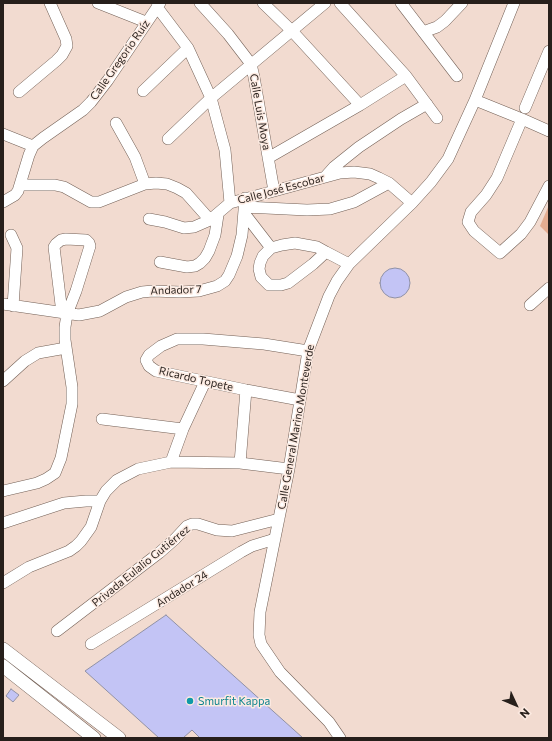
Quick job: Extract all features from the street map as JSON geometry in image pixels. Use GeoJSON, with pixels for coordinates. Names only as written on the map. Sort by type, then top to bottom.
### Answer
{"type":"FeatureCollection","features":[{"type":"Feature","properties":{"kind":"main road"},"geometry":{"type":"LineString","coordinates":[[3,649],[119,738]]}},
{"type":"Feature","properties":{"kind":"main road"},"geometry":{"type":"LineString","coordinates":[[3,666],[94,738]]}},
{"type":"Feature","properties":{"kind":"street"},"geometry":{"type":"LineString","coordinates":[[19,92],[56,61],[62,55],[67,46],[66,39],[50,3]]}},
{"type":"Feature","properties":{"kind":"street"},"geometry":{"type":"LineString","coordinates":[[98,3],[146,22]]}},
{"type":"Feature","properties":{"kind":"street","name":"Calle Luis Moya"},"geometry":{"type":"LineString","coordinates":[[200,3],[228,34],[251,64],[274,191]]}},
{"type":"Feature","properties":{"kind":"street"},"geometry":{"type":"LineString","coordinates":[[263,3],[292,31],[360,105]]}},
{"type":"Feature","properties":{"kind":"street"},"geometry":{"type":"LineString","coordinates":[[168,139],[211,98],[325,3]]}},
{"type":"Feature","properties":{"kind":"street"},"geometry":{"type":"LineString","coordinates":[[340,3],[406,76],[437,118]]}},
{"type":"Feature","properties":{"kind":"street"},"geometry":{"type":"LineString","coordinates":[[401,3],[457,76]]}},
{"type":"Feature","properties":{"kind":"street"},"geometry":{"type":"LineString","coordinates":[[423,32],[437,27],[445,21],[462,3]]}},
{"type":"Feature","properties":{"kind":"street","name":"Calle General Marino Monteverde"},"geometry":{"type":"LineString","coordinates":[[340,738],[329,722],[280,672],[261,644],[259,635],[260,612],[289,469],[308,352],[328,296],[348,264],[412,203],[431,182],[444,164],[456,142],[475,100],[514,3]]}},
{"type":"Feature","properties":{"kind":"street"},"geometry":{"type":"LineString","coordinates":[[159,5],[188,48],[211,98],[225,150],[230,203]]}},
{"type":"Feature","properties":{"kind":"street","name":"Calle Gregorio Ruíz"},"geometry":{"type":"LineString","coordinates":[[33,146],[83,110],[91,102],[108,80],[159,5]]}},
{"type":"Feature","properties":{"kind":"street"},"geometry":{"type":"LineString","coordinates":[[143,91],[188,48]]}},
{"type":"Feature","properties":{"kind":"street"},"geometry":{"type":"LineString","coordinates":[[525,108],[549,51]]}},
{"type":"Feature","properties":{"kind":"street"},"geometry":{"type":"LineString","coordinates":[[268,158],[360,105],[406,76]]}},
{"type":"Feature","properties":{"kind":"street"},"geometry":{"type":"LineString","coordinates":[[475,100],[549,131]]}},
{"type":"Feature","properties":{"kind":"street"},"geometry":{"type":"LineString","coordinates":[[325,177],[334,167],[359,147],[400,119],[427,104]]}},
{"type":"Feature","properties":{"kind":"street"},"geometry":{"type":"LineString","coordinates":[[522,119],[497,178],[486,195],[473,208],[468,217],[470,227],[500,253],[521,234],[530,222],[549,186]]}},
{"type":"Feature","properties":{"kind":"street"},"geometry":{"type":"LineString","coordinates":[[116,123],[135,157],[145,184]]}},
{"type":"Feature","properties":{"kind":"street"},"geometry":{"type":"LineString","coordinates":[[3,134],[33,146],[20,185],[14,194],[3,202]]}},
{"type":"Feature","properties":{"kind":"street","name":"Calle José Escobar"},"geometry":{"type":"LineString","coordinates":[[149,219],[184,228],[194,228],[214,217],[230,203],[244,206],[274,191],[340,173],[354,172],[370,174],[389,183],[412,203]]}},
{"type":"Feature","properties":{"kind":"street"},"geometry":{"type":"LineString","coordinates":[[244,206],[307,210],[330,209],[354,202],[389,183]]}},
{"type":"Feature","properties":{"kind":"street"},"geometry":{"type":"LineString","coordinates":[[20,185],[55,185],[64,187],[91,202],[99,202],[145,184],[167,184],[178,188],[214,217],[215,234],[205,258],[195,266],[187,268],[160,262]]}},
{"type":"Feature","properties":{"kind":"street"},"geometry":{"type":"LineString","coordinates":[[244,206],[271,248]]}},
{"type":"Feature","properties":{"kind":"street","name":"Andador 7"},"geometry":{"type":"LineString","coordinates":[[8,305],[79,315],[100,311],[126,296],[142,292],[199,291],[221,284],[229,276],[237,256],[242,235],[244,206]]}},
{"type":"Feature","properties":{"kind":"street"},"geometry":{"type":"LineString","coordinates":[[8,305],[17,248],[11,235]]}},
{"type":"Feature","properties":{"kind":"street"},"geometry":{"type":"LineString","coordinates":[[3,491],[37,483],[51,476],[58,468],[72,404],[72,387],[66,348],[64,313],[54,247],[58,242],[66,239],[86,240],[90,244],[76,292],[64,313]]}},
{"type":"Feature","properties":{"kind":"street"},"geometry":{"type":"LineString","coordinates":[[326,252],[288,283],[275,286],[269,285],[261,277],[259,270],[263,256],[271,248],[295,243],[317,247],[348,264]]}},
{"type":"Feature","properties":{"kind":"street"},"geometry":{"type":"LineString","coordinates":[[530,305],[549,288]]}},
{"type":"Feature","properties":{"kind":"street","name":"Ricardo Topete"},"geometry":{"type":"LineString","coordinates":[[300,400],[156,371],[149,366],[146,360],[149,355],[160,346],[177,339],[203,339],[264,344],[308,352]]}},
{"type":"Feature","properties":{"kind":"street"},"geometry":{"type":"LineString","coordinates":[[3,381],[25,361],[38,353],[66,348]]}},
{"type":"Feature","properties":{"kind":"street"},"geometry":{"type":"LineString","coordinates":[[172,462],[183,429],[205,382]]}},
{"type":"Feature","properties":{"kind":"street"},"geometry":{"type":"LineString","coordinates":[[240,463],[246,390]]}},
{"type":"Feature","properties":{"kind":"street"},"geometry":{"type":"LineString","coordinates":[[102,419],[183,429]]}},
{"type":"Feature","properties":{"kind":"street"},"geometry":{"type":"LineString","coordinates":[[3,583],[30,567],[69,551],[82,541],[90,527],[100,501],[112,484],[125,475],[138,469],[172,462],[240,463],[289,469]]}},
{"type":"Feature","properties":{"kind":"street"},"geometry":{"type":"LineString","coordinates":[[3,523],[64,503],[100,501]]}},
{"type":"Feature","properties":{"kind":"street","name":"Privada Eulalio Gutiérrez"},"geometry":{"type":"LineString","coordinates":[[57,632],[159,553],[187,526],[198,524],[217,530],[232,531],[279,520]]}},
{"type":"Feature","properties":{"kind":"street","name":"Andador 24"},"geometry":{"type":"LineString","coordinates":[[91,644],[241,552],[252,546],[275,539]]}},
{"type":"Feature","properties":{"kind":"shaded area"},"geometry":{"type":"Polygon","coordinates":[[[549,205],[549,235],[540,226],[549,205]]]}},
{"type":"Feature","properties":{"kind":"building"},"geometry":{"type":"Polygon","coordinates":[[[395,268],[405,273],[410,283],[405,293],[395,298],[385,293],[380,283],[385,273],[395,268]]]}},
{"type":"Feature","properties":{"kind":"building","name":"Smurfit Kappa"},"geometry":{"type":"Polygon","coordinates":[[[166,615],[303,738],[200,738],[192,730],[183,738],[159,738],[85,671],[166,615]]]}},
{"type":"Feature","properties":{"kind":"building"},"geometry":{"type":"Polygon","coordinates":[[[11,689],[19,695],[13,702],[6,696],[11,689]]]}},
{"type":"Feature","properties":{"kind":"place","name":"Smurfit Kappa"},"geometry":{"type":"Point","coordinates":[190,701]}}]}
